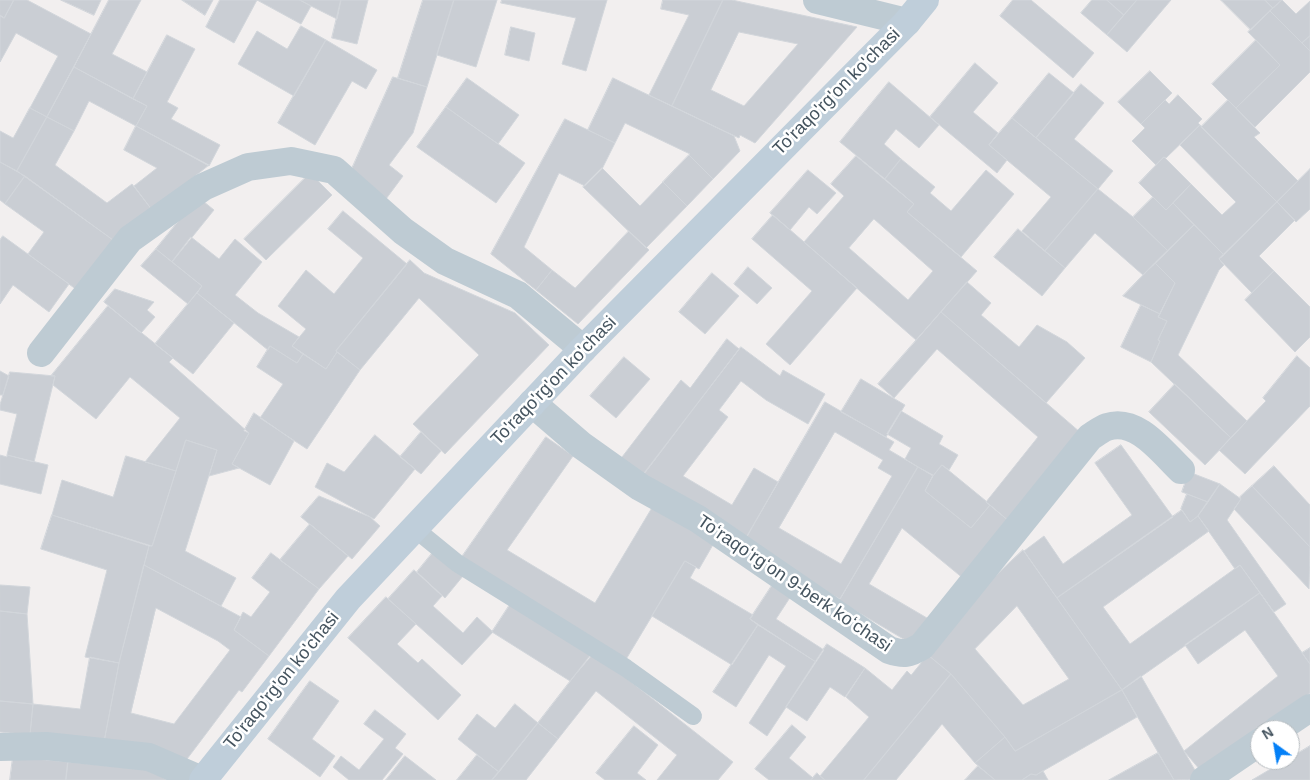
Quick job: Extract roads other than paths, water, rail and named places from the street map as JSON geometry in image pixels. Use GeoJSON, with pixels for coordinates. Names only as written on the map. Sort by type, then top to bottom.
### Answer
{"type":"FeatureCollection","features":[{"type":"Feature","properties":{"kind":"street"},"geometry":{"type":"LineString","coordinates":[[817,0],[907,22]]}},
{"type":"Feature","properties":{"kind":"street","name":"To'raqo'rg'on ko'chasi"},"geometry":{"type":"LineString","coordinates":[[202,780],[348,598],[583,349],[907,22],[925,0]]}},
{"type":"Feature","properties":{"kind":"street"},"geometry":{"type":"LineString","coordinates":[[41,353],[130,239],[203,186],[248,167],[291,161],[334,170],[403,231],[445,261],[518,295],[583,349]]}},
{"type":"Feature","properties":{"kind":"street","name":"Toʻraqoʻrgʻon 9-berk koʻchasi"},"geometry":{"type":"LineString","coordinates":[[532,403],[581,445],[640,487],[698,519],[890,650],[900,654],[911,653],[922,646],[1090,437],[1107,427],[1124,426],[1140,431],[1181,470]]}},
{"type":"Feature","properties":{"kind":"street"},"geometry":{"type":"LineString","coordinates":[[1292,720],[1310,708]]}},
{"type":"Feature","properties":{"kind":"street"},"geometry":{"type":"LineString","coordinates":[[0,747],[46,746],[149,757],[202,780]]}},
{"type":"Feature","properties":{"kind":"street"},"geometry":{"type":"LineString","coordinates":[[1204,780],[1250,749]]}},
{"type":"Feature","properties":{"kind":"lane"},"geometry":{"type":"LineString","coordinates":[[414,528],[457,563],[626,668],[693,716]]}}]}
